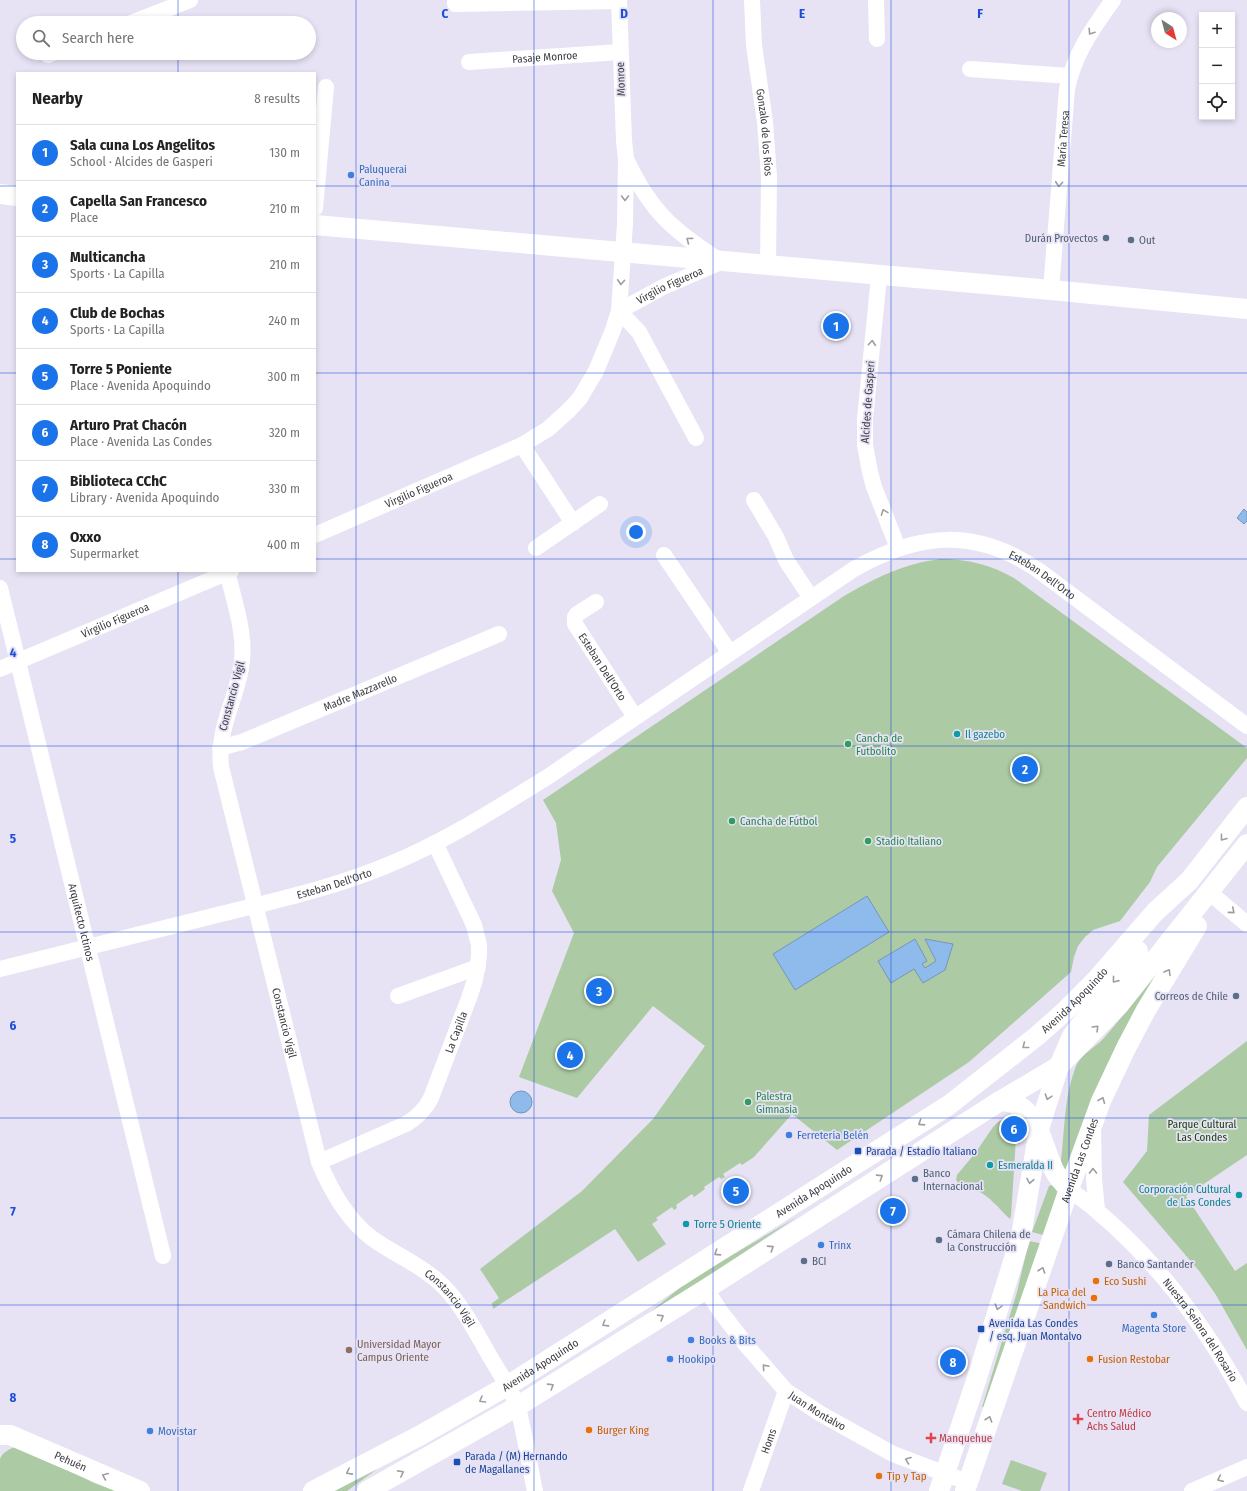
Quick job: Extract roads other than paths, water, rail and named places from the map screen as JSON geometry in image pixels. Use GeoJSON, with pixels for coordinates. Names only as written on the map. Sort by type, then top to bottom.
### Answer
{"type":"FeatureCollection","features":[{"type":"Feature","properties":{"kind":"main road"},"geometry":{"type":"LineString","coordinates":[[0,194],[16,196]]}},
{"type":"Feature","properties":{"kind":"main road"},"geometry":{"type":"LineString","coordinates":[[316,225],[1051,290],[1247,309]]}},
{"type":"Feature","properties":{"kind":"main road","name":"Avenida Apoquindo"},"geometry":{"type":"LineString","coordinates":[[313,1491],[421,1435],[507,1386],[949,1105],[1038,1036],[1095,981],[1154,912],[1188,881],[1247,807]]}},
{"type":"Feature","properties":{"kind":"main road","name":"Avenida Apoquindo"},"geometry":{"type":"LineString","coordinates":[[367,1491],[518,1406],[706,1289],[1000,1101],[1059,1066],[1119,1005],[1244,848]]}},
{"type":"Feature","properties":{"kind":"main road","name":"Avenida Las Condes"},"geometry":{"type":"LineString","coordinates":[[966,1487],[1069,1189],[1111,1078],[1146,1010],[1185,944],[1216,898],[1244,848]]}},
{"type":"Feature","properties":{"kind":"main road"},"geometry":{"type":"LineString","coordinates":[[942,1482],[976,1381],[1021,1236],[1039,1129],[1059,1066],[1072,1036],[1168,912],[1188,881]]}},
{"type":"Feature","properties":{"kind":"main road"},"geometry":{"type":"LineString","coordinates":[[1000,1101],[1011,1102],[1020,1106],[1030,1116],[1039,1129],[1056,1173],[1069,1189]]}},
{"type":"Feature","properties":{"kind":"main road","name":"Pehuén"},"geometry":{"type":"LineString","coordinates":[[0,1434],[10,1434],[140,1491]]}},
{"type":"Feature","properties":{"kind":"street"},"geometry":{"type":"LineString","coordinates":[[145,16],[172,3],[190,0]]}},
{"type":"Feature","properties":{"kind":"street"},"geometry":{"type":"LineString","coordinates":[[455,0],[455,4],[619,0]]}},
{"type":"Feature","properties":{"kind":"street","name":"Monroe"},"geometry":{"type":"LineString","coordinates":[[619,0],[620,52],[626,159],[623,253]]}},
{"type":"Feature","properties":{"kind":"street","name":"Gonzalo de los Ríos"},"geometry":{"type":"LineString","coordinates":[[752,0],[754,45],[768,149],[768,266]]}},
{"type":"Feature","properties":{"kind":"street"},"geometry":{"type":"LineString","coordinates":[[876,0],[877,39]]}},
{"type":"Feature","properties":{"kind":"street","name":"María Teresa"},"geometry":{"type":"LineString","coordinates":[[1051,290],[1065,109],[1070,76],[1082,46],[1114,0]]}},
{"type":"Feature","properties":{"kind":"street","name":"Pasaje Monroe"},"geometry":{"type":"LineString","coordinates":[[469,62],[620,52]]}},
{"type":"Feature","properties":{"kind":"street"},"geometry":{"type":"LineString","coordinates":[[970,69],[1070,76]]}},
{"type":"Feature","properties":{"kind":"street"},"geometry":{"type":"LineString","coordinates":[[316,197],[326,87]]}},
{"type":"Feature","properties":{"kind":"street","name":"Monroe"},"geometry":{"type":"LineString","coordinates":[[626,159],[645,194],[662,216],[690,241],[721,262]]}},
{"type":"Feature","properties":{"kind":"street","name":"Virgilio Figueroa"},"geometry":{"type":"LineString","coordinates":[[316,535],[522,445],[548,429],[569,410],[580,398],[596,371],[613,330],[619,310],[623,253]]}},
{"type":"Feature","properties":{"kind":"street","name":"Virgilio Figueroa"},"geometry":{"type":"LineString","coordinates":[[619,310],[663,287],[721,262]]}},
{"type":"Feature","properties":{"kind":"street","name":"Alcides de Gasperi"},"geometry":{"type":"LineString","coordinates":[[879,276],[865,419],[865,445],[874,487],[898,548]]}},
{"type":"Feature","properties":{"kind":"street"},"geometry":{"type":"LineString","coordinates":[[619,310],[639,332],[696,438]]}},
{"type":"Feature","properties":{"kind":"street"},"geometry":{"type":"LineString","coordinates":[[522,445],[573,523]]}},
{"type":"Feature","properties":{"kind":"street"},"geometry":{"type":"LineString","coordinates":[[754,500],[776,537],[786,560],[811,598]]}},
{"type":"Feature","properties":{"kind":"street"},"geometry":{"type":"LineString","coordinates":[[536,548],[600,504]]}},
{"type":"Feature","properties":{"kind":"street","name":"Esteban Dell'Orto"},"geometry":{"type":"LineString","coordinates":[[0,968],[297,895],[361,875],[404,859],[435,843],[549,776],[859,566],[898,548],[928,541],[958,540],[988,545],[1014,555],[1038,570],[1247,726]]}},
{"type":"Feature","properties":{"kind":"street"},"geometry":{"type":"LineString","coordinates":[[664,555],[730,653]]}},
{"type":"Feature","properties":{"kind":"street","name":"Virgilio Figueroa"},"geometry":{"type":"LineString","coordinates":[[0,669],[228,572]]}},
{"type":"Feature","properties":{"kind":"street","name":"Constancio Vigil"},"geometry":{"type":"LineString","coordinates":[[228,572],[240,627],[243,655],[238,681],[225,724],[220,748],[221,767],[319,1162],[337,1199],[357,1225],[372,1238],[423,1270],[446,1289],[457,1303],[518,1406],[535,1491]]}},
{"type":"Feature","properties":{"kind":"street","name":"Arquitecto Ictinos"},"geometry":{"type":"LineString","coordinates":[[0,588],[163,1256]]}},
{"type":"Feature","properties":{"kind":"street","name":"Esteban Dell'Orto"},"geometry":{"type":"LineString","coordinates":[[596,602],[577,614],[574,620],[575,624],[635,717]]}},
{"type":"Feature","properties":{"kind":"street","name":"Madre Mazzarello"},"geometry":{"type":"LineString","coordinates":[[220,748],[242,742],[499,634]]}},
{"type":"Feature","properties":{"kind":"street","name":"La Capilla"},"geometry":{"type":"LineString","coordinates":[[319,1162],[406,1124],[415,1119],[422,1112],[431,1098],[469,998],[478,967],[479,945],[474,925],[435,843]]}},
{"type":"Feature","properties":{"kind":"street"},"geometry":{"type":"LineString","coordinates":[[1216,898],[1247,924]]}},
{"type":"Feature","properties":{"kind":"street"},"geometry":{"type":"LineString","coordinates":[[398,996],[478,967]]}},
{"type":"Feature","properties":{"kind":"street"},"geometry":{"type":"LineString","coordinates":[[1094,1121],[1094,1179],[1097,1210]]}},
{"type":"Feature","properties":{"kind":"street","name":"Nuestra Señora del Rosario"},"geometry":{"type":"LineString","coordinates":[[1069,1189],[1097,1210],[1132,1242],[1173,1288],[1213,1342],[1247,1403]]}},
{"type":"Feature","properties":{"kind":"street","name":"Juan Montalvo"},"geometry":{"type":"LineString","coordinates":[[706,1289],[720,1311],[747,1346],[786,1391],[821,1414],[942,1482],[966,1487]]}},
{"type":"Feature","properties":{"kind":"street","name":"Homs"},"geometry":{"type":"LineString","coordinates":[[751,1491],[786,1391]]}},
{"type":"Feature","properties":{"kind":"street"},"geometry":{"type":"LineString","coordinates":[[1192,1491],[1247,1467]]}},
{"type":"Feature","properties":{"kind":"water"},"geometry":{"type":"Polygon","coordinates":[[[1244,509],[1247,512],[1247,521],[1244,524],[1237,518],[1244,509]]]}},
{"type":"Feature","properties":{"kind":"water"},"geometry":{"type":"Polygon","coordinates":[[[867,896],[889,932],[795,990],[773,954],[867,896]]]}},
{"type":"Feature","properties":{"kind":"water"},"geometry":{"type":"Polygon","coordinates":[[[915,939],[927,961],[922,964],[925,968],[936,961],[925,939],[953,944],[945,970],[923,983],[914,969],[891,983],[878,961],[915,939]]]}},
{"type":"Feature","properties":{"kind":"water"},"geometry":{"type":"Polygon","coordinates":[[[517,1091],[525,1091],[532,1098],[532,1106],[525,1113],[517,1113],[510,1106],[510,1098],[517,1091]]]}},
{"type":"Feature","properties":{"kind":"place","name":"Paluquerai Canina"},"geometry":{"type":"Point","coordinates":[351,175]}},
{"type":"Feature","properties":{"kind":"place","name":"Durán Provectos"},"geometry":{"type":"Point","coordinates":[1106,238]}},
{"type":"Feature","properties":{"kind":"place","name":"Out"},"geometry":{"type":"Point","coordinates":[1131,240]}},
{"type":"Feature","properties":{"kind":"place","name":"Sala cuna Los Angelitos"},"geometry":{"type":"Point","coordinates":[836,326]}},
{"type":"Feature","properties":{"kind":"place","name":"Il gazebo"},"geometry":{"type":"Point","coordinates":[957,734]}},
{"type":"Feature","properties":{"kind":"place","name":"Cancha de Futbolito"},"geometry":{"type":"Point","coordinates":[848,744]}},
{"type":"Feature","properties":{"kind":"place","name":"Capella San Francesco"},"geometry":{"type":"Point","coordinates":[1025,769]}},
{"type":"Feature","properties":{"kind":"place","name":"Cancha de Fútbol"},"geometry":{"type":"Point","coordinates":[732,821]}},
{"type":"Feature","properties":{"kind":"place","name":"Stadio Italiano"},"geometry":{"type":"Point","coordinates":[868,841]}},
{"type":"Feature","properties":{"kind":"place","name":"Multicancha"},"geometry":{"type":"Point","coordinates":[599,991]}},
{"type":"Feature","properties":{"kind":"place","name":"Correos de Chile"},"geometry":{"type":"Point","coordinates":[1236,996]}},
{"type":"Feature","properties":{"kind":"place","name":"Club de Bochas"},"geometry":{"type":"Point","coordinates":[570,1055]}},
{"type":"Feature","properties":{"kind":"place","name":"Palestra Gimnasia"},"geometry":{"type":"Point","coordinates":[748,1102]}},
{"type":"Feature","properties":{"kind":"place","name":"Arturo Prat Chacón"},"geometry":{"type":"Point","coordinates":[1014,1129]}},
{"type":"Feature","properties":{"kind":"place","name":"Ferreteria Belén"},"geometry":{"type":"Point","coordinates":[789,1135]}},
{"type":"Feature","properties":{"kind":"place","name":"Parada / Estadio Italiano"},"geometry":{"type":"Point","coordinates":[858,1151]}},
{"type":"Feature","properties":{"kind":"place","name":"Esmeralda II"},"geometry":{"type":"Point","coordinates":[990,1165]}},
{"type":"Feature","properties":{"kind":"place","name":"Banco Internacional"},"geometry":{"type":"Point","coordinates":[915,1179]}},
{"type":"Feature","properties":{"kind":"place","name":"Torre 5 Poniente"},"geometry":{"type":"Point","coordinates":[736,1191]}},
{"type":"Feature","properties":{"kind":"place","name":"Corporación Cultural de Las Condes"},"geometry":{"type":"Point","coordinates":[1239,1195]}},
{"type":"Feature","properties":{"kind":"place","name":"Biblioteca CChC"},"geometry":{"type":"Point","coordinates":[893,1211]}},
{"type":"Feature","properties":{"kind":"place","name":"Torre 5 Oriente"},"geometry":{"type":"Point","coordinates":[686,1224]}},
{"type":"Feature","properties":{"kind":"place","name":"Cámara Chilena de la Construcción"},"geometry":{"type":"Point","coordinates":[939,1240]}},
{"type":"Feature","properties":{"kind":"place","name":"Trinx"},"geometry":{"type":"Point","coordinates":[821,1245]}},
{"type":"Feature","properties":{"kind":"place","name":"BCI"},"geometry":{"type":"Point","coordinates":[804,1261]}},
{"type":"Feature","properties":{"kind":"place","name":"Banco Santander"},"geometry":{"type":"Point","coordinates":[1109,1264]}},
{"type":"Feature","properties":{"kind":"place","name":"Eco Sushi"},"geometry":{"type":"Point","coordinates":[1096,1281]}},
{"type":"Feature","properties":{"kind":"place","name":"La Pica del Sandwich"},"geometry":{"type":"Point","coordinates":[1094,1298]}},
{"type":"Feature","properties":{"kind":"place","name":"Magenta Store"},"geometry":{"type":"Point","coordinates":[1154,1315]}},
{"type":"Feature","properties":{"kind":"place","name":"Avenida Las Condes / esq. Juan Montalvo"},"geometry":{"type":"Point","coordinates":[981,1329]}},
{"type":"Feature","properties":{"kind":"place","name":"Books & Bits"},"geometry":{"type":"Point","coordinates":[691,1340]}},
{"type":"Feature","properties":{"kind":"place","name":"Universidad Mayor Campus Oriente"},"geometry":{"type":"Point","coordinates":[349,1350]}},
{"type":"Feature","properties":{"kind":"place","name":"Hookipo"},"geometry":{"type":"Point","coordinates":[670,1359]}},
{"type":"Feature","properties":{"kind":"place","name":"Fusion Restobar"},"geometry":{"type":"Point","coordinates":[1090,1359]}},
{"type":"Feature","properties":{"kind":"place","name":"Oxxo"},"geometry":{"type":"Point","coordinates":[953,1362]}},
{"type":"Feature","properties":{"kind":"place","name":"Centro Médico Achs Salud"},"geometry":{"type":"Point","coordinates":[1078,1419]}},
{"type":"Feature","properties":{"kind":"place","name":"Burger King"},"geometry":{"type":"Point","coordinates":[589,1430]}},
{"type":"Feature","properties":{"kind":"place","name":"Movistar"},"geometry":{"type":"Point","coordinates":[150,1431]}},
{"type":"Feature","properties":{"kind":"place","name":"Manquehue"},"geometry":{"type":"Point","coordinates":[931,1438]}},
{"type":"Feature","properties":{"kind":"place","name":"Parada / (M) Hernando de Magallanes"},"geometry":{"type":"Point","coordinates":[457,1462]}},
{"type":"Feature","properties":{"kind":"place","name":"Tip y Tap"},"geometry":{"type":"Point","coordinates":[879,1476]}},
{"type":"Feature","properties":{"kind":"park label","name":"Parque Cultural Las Condes"},"geometry":{"type":"Point","coordinates":[1202,1130]}}]}
